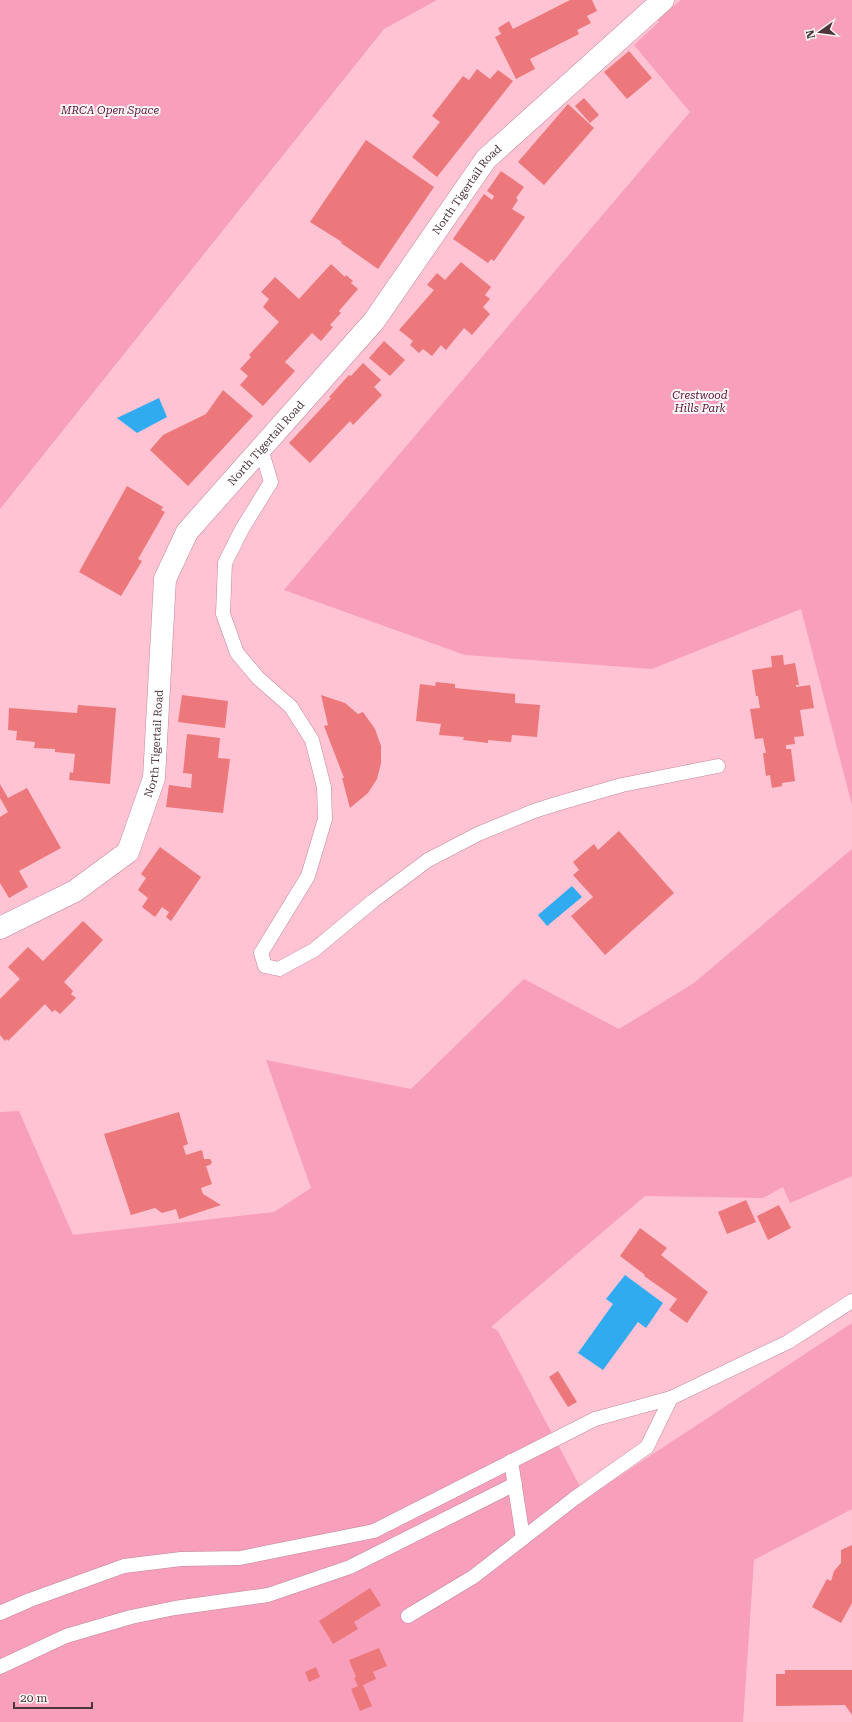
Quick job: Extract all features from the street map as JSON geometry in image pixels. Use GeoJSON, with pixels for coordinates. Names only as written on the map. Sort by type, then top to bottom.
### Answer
{"type":"FeatureCollection","features":[{"type":"Feature","properties":{"kind":"street","name":"North Tigertail Road"},"geometry":{"type":"LineString","coordinates":[[0,928],[74,891],[128,852],[154,778],[165,579],[187,532],[374,321],[486,159],[663,0]]}},
{"type":"Feature","properties":{"kind":"lane"},"geometry":{"type":"LineString","coordinates":[[261,449],[271,482],[242,529],[225,562],[223,614],[237,653],[258,678],[291,707],[312,740],[324,787],[325,819],[308,876],[261,953],[265,966],[279,969],[314,950],[373,901],[428,860],[478,834],[534,811],[563,802],[622,786],[718,766]]}},
{"type":"Feature","properties":{"kind":"lane"},"geometry":{"type":"LineString","coordinates":[[0,1613],[30,1600],[124,1566],[181,1559],[240,1558],[374,1531],[595,1419],[671,1398],[788,1342],[852,1301]]}},
{"type":"Feature","properties":{"kind":"lane"},"geometry":{"type":"LineString","coordinates":[[408,1616],[473,1577],[574,1498],[647,1447],[671,1398]]}},
{"type":"Feature","properties":{"kind":"lane"},"geometry":{"type":"LineString","coordinates":[[511,1461],[523,1538]]}},
{"type":"Feature","properties":{"kind":"lane"},"geometry":{"type":"LineString","coordinates":[[0,1667],[66,1636],[131,1617],[175,1608],[268,1595],[350,1568],[515,1484]]}},
{"type":"Feature","properties":{"kind":"green space","name":"MRCA Open Space"},"geometry":{"type":"Polygon","coordinates":[[[0,0],[437,0],[384,29],[0,509],[0,0]]]}},
{"type":"Feature","properties":{"kind":"green space","name":"Crestwood Hills Park"},"geometry":{"type":"Polygon","coordinates":[[[681,0],[852,0],[852,805],[801,609],[652,669],[465,655],[284,590],[690,112],[634,45],[659,22],[657,19],[681,0]]]}},
{"type":"Feature","properties":{"kind":"green space"},"geometry":{"type":"Polygon","coordinates":[[[852,849],[852,1176],[790,1203],[783,1187],[763,1198],[645,1196],[491,1327],[498,1331],[586,1498],[852,1323],[852,1509],[754,1560],[743,1722],[0,1722],[0,1112],[19,1111],[73,1235],[274,1212],[311,1188],[266,1060],[411,1089],[524,979],[619,1029],[694,983],[852,849]]]}},
{"type":"Feature","properties":{"kind":"water"},"geometry":{"type":"Polygon","coordinates":[[[159,398],[167,417],[137,433],[117,418],[159,398]]]}},
{"type":"Feature","properties":{"kind":"water"},"geometry":{"type":"Polygon","coordinates":[[[572,886],[582,897],[547,926],[538,915],[572,886]]]}},
{"type":"Feature","properties":{"kind":"water"},"geometry":{"type":"Polygon","coordinates":[[[625,1275],[663,1303],[646,1328],[638,1322],[603,1370],[578,1353],[613,1304],[606,1299],[625,1275]]]}},
{"type":"Feature","properties":{"kind":"building"},"geometry":{"type":"Polygon","coordinates":[[[570,0],[592,0],[597,11],[587,16],[591,23],[577,30],[579,34],[530,59],[535,69],[516,79],[495,37],[501,34],[498,28],[509,21],[513,29],[570,0]]]}},
{"type":"Feature","properties":{"kind":"building"},"geometry":{"type":"Polygon","coordinates":[[[629,51],[652,78],[627,99],[604,72],[629,51]]]}},
{"type":"Feature","properties":{"kind":"building"},"geometry":{"type":"Polygon","coordinates":[[[477,69],[490,79],[498,70],[513,81],[437,177],[412,157],[440,122],[432,116],[463,76],[469,80],[477,69]]]}},
{"type":"Feature","properties":{"kind":"building"},"geometry":{"type":"Polygon","coordinates":[[[584,98],[599,115],[590,123],[575,106],[584,98]]]}},
{"type":"Feature","properties":{"kind":"building"},"geometry":{"type":"Polygon","coordinates":[[[568,104],[594,128],[544,185],[518,162],[568,104]]]}},
{"type":"Feature","properties":{"kind":"building"},"geometry":{"type":"Polygon","coordinates":[[[366,140],[434,187],[378,269],[341,243],[342,242],[310,222],[366,140]]]}},
{"type":"Feature","properties":{"kind":"building"},"geometry":{"type":"Polygon","coordinates":[[[501,171],[524,187],[516,198],[518,200],[512,209],[525,217],[494,261],[491,259],[488,263],[453,239],[484,194],[492,200],[494,196],[487,191],[501,171]]]}},
{"type":"Feature","properties":{"kind":"building"},"geometry":{"type":"Polygon","coordinates":[[[461,262],[491,287],[485,295],[490,299],[483,307],[490,314],[472,335],[464,328],[446,350],[441,345],[432,356],[423,349],[419,353],[410,345],[413,341],[399,330],[434,290],[427,285],[437,273],[445,280],[461,262]]]}},
{"type":"Feature","properties":{"kind":"building"},"geometry":{"type":"Polygon","coordinates":[[[331,264],[345,277],[346,275],[353,281],[351,283],[358,289],[339,311],[341,313],[330,325],[333,327],[321,341],[312,333],[285,362],[295,371],[263,406],[240,385],[248,376],[240,369],[251,357],[249,355],[279,322],[263,307],[269,299],[261,292],[275,277],[299,299],[331,264]]]}},
{"type":"Feature","properties":{"kind":"building"},"geometry":{"type":"Polygon","coordinates":[[[384,341],[405,360],[390,376],[369,358],[384,341]]]}},
{"type":"Feature","properties":{"kind":"building"},"geometry":{"type":"Polygon","coordinates":[[[363,363],[381,380],[374,387],[382,395],[353,425],[350,421],[310,463],[289,443],[331,398],[329,397],[349,375],[351,376],[363,363]]]}},
{"type":"Feature","properties":{"kind":"building"},"geometry":{"type":"Polygon","coordinates":[[[223,390],[253,416],[188,486],[150,450],[163,435],[206,414],[223,390]]]}},
{"type":"Feature","properties":{"kind":"building"},"geometry":{"type":"Polygon","coordinates":[[[127,486],[163,507],[161,510],[165,512],[138,559],[142,561],[121,596],[79,572],[127,486]]]}},
{"type":"Feature","properties":{"kind":"building"},"geometry":{"type":"Polygon","coordinates":[[[783,655],[784,665],[795,663],[799,685],[796,685],[796,687],[810,685],[814,708],[800,710],[804,736],[794,737],[795,744],[786,745],[786,749],[791,749],[795,781],[782,783],[782,786],[772,788],[770,775],[766,776],[763,753],[766,753],[763,738],[755,739],[750,709],[760,708],[758,696],[756,696],[752,670],[772,667],[771,656],[783,655]]]}},
{"type":"Feature","properties":{"kind":"building"},"geometry":{"type":"Polygon","coordinates":[[[436,682],[455,684],[455,688],[515,694],[515,703],[540,705],[537,737],[512,735],[511,742],[488,740],[488,743],[463,740],[464,737],[439,735],[441,724],[416,721],[420,684],[435,686],[436,682]]]}},
{"type":"Feature","properties":{"kind":"building"},"geometry":{"type":"Polygon","coordinates":[[[182,695],[228,701],[225,728],[178,722],[182,695]]]}},
{"type":"Feature","properties":{"kind":"building"},"geometry":{"type":"Polygon","coordinates":[[[321,695],[345,703],[358,714],[363,712],[375,729],[381,746],[381,763],[377,779],[368,793],[350,808],[342,778],[344,778],[324,726],[328,725],[321,695]]]}},
{"type":"Feature","properties":{"kind":"building"},"geometry":{"type":"Polygon","coordinates":[[[78,705],[116,708],[110,784],[69,780],[70,772],[73,773],[75,754],[55,752],[55,749],[34,748],[35,742],[16,740],[17,731],[8,730],[9,708],[77,713],[78,705]]]}},
{"type":"Feature","properties":{"kind":"building"},"geometry":{"type":"Polygon","coordinates":[[[187,734],[220,738],[218,758],[230,759],[223,813],[166,807],[169,785],[191,788],[192,774],[183,773],[187,734]]]}},
{"type":"Feature","properties":{"kind":"building"},"geometry":{"type":"Polygon","coordinates":[[[0,784],[8,798],[27,788],[61,848],[19,871],[28,887],[9,898],[0,883],[0,817],[8,812],[0,798],[0,784]]]}},
{"type":"Feature","properties":{"kind":"building"},"geometry":{"type":"Polygon","coordinates":[[[619,831],[674,893],[605,955],[571,916],[593,897],[573,875],[579,870],[573,862],[594,844],[598,850],[619,831]]]}},
{"type":"Feature","properties":{"kind":"building"},"geometry":{"type":"Polygon","coordinates":[[[160,847],[201,877],[171,921],[166,917],[169,912],[162,907],[155,917],[142,907],[148,898],[138,890],[146,878],[141,874],[160,847]]]}},
{"type":"Feature","properties":{"kind":"building"},"geometry":{"type":"Polygon","coordinates":[[[83,921],[103,940],[64,982],[73,991],[71,994],[76,998],[60,1014],[55,1010],[52,1012],[45,1004],[8,1041],[7,1039],[5,1041],[0,1035],[0,999],[20,979],[8,967],[28,947],[43,961],[83,921]]]}},
{"type":"Feature","properties":{"kind":"building"},"geometry":{"type":"Polygon","coordinates":[[[179,1112],[188,1144],[183,1146],[186,1155],[202,1150],[204,1159],[210,1159],[212,1162],[210,1165],[206,1166],[212,1184],[201,1188],[203,1194],[221,1205],[179,1219],[176,1209],[162,1213],[155,1208],[131,1215],[104,1134],[179,1112]]]}},
{"type":"Feature","properties":{"kind":"building"},"geometry":{"type":"Polygon","coordinates":[[[746,1200],[756,1222],[727,1234],[718,1212],[746,1200]]]}},
{"type":"Feature","properties":{"kind":"building"},"geometry":{"type":"Polygon","coordinates":[[[779,1205],[791,1228],[768,1240],[757,1216],[779,1205]]]}},
{"type":"Feature","properties":{"kind":"building"},"geometry":{"type":"Polygon","coordinates":[[[640,1228],[667,1248],[661,1255],[708,1292],[687,1323],[669,1310],[677,1299],[644,1276],[645,1275],[620,1256],[640,1228]]]}},
{"type":"Feature","properties":{"kind":"building"},"geometry":{"type":"Polygon","coordinates":[[[558,1371],[577,1402],[568,1407],[549,1377],[558,1371]]]}},
{"type":"Feature","properties":{"kind":"building"},"geometry":{"type":"Polygon","coordinates":[[[852,1545],[852,1603],[841,1623],[812,1607],[827,1579],[831,1581],[834,1571],[841,1563],[841,1550],[852,1545]]]}},
{"type":"Feature","properties":{"kind":"building"},"geometry":{"type":"Polygon","coordinates":[[[370,1588],[381,1605],[354,1622],[358,1629],[333,1644],[319,1621],[370,1588]]]}},
{"type":"Feature","properties":{"kind":"building"},"geometry":{"type":"Polygon","coordinates":[[[379,1648],[387,1666],[373,1672],[376,1679],[363,1685],[372,1706],[360,1711],[351,1689],[358,1686],[349,1660],[379,1648]]]}},
{"type":"Feature","properties":{"kind":"building"},"geometry":{"type":"Polygon","coordinates":[[[316,1667],[320,1677],[309,1682],[305,1672],[316,1667]]]}},
{"type":"Feature","properties":{"kind":"building"},"geometry":{"type":"Polygon","coordinates":[[[785,1670],[852,1670],[852,1715],[845,1705],[776,1706],[776,1674],[785,1674],[785,1670]]]}}]}
